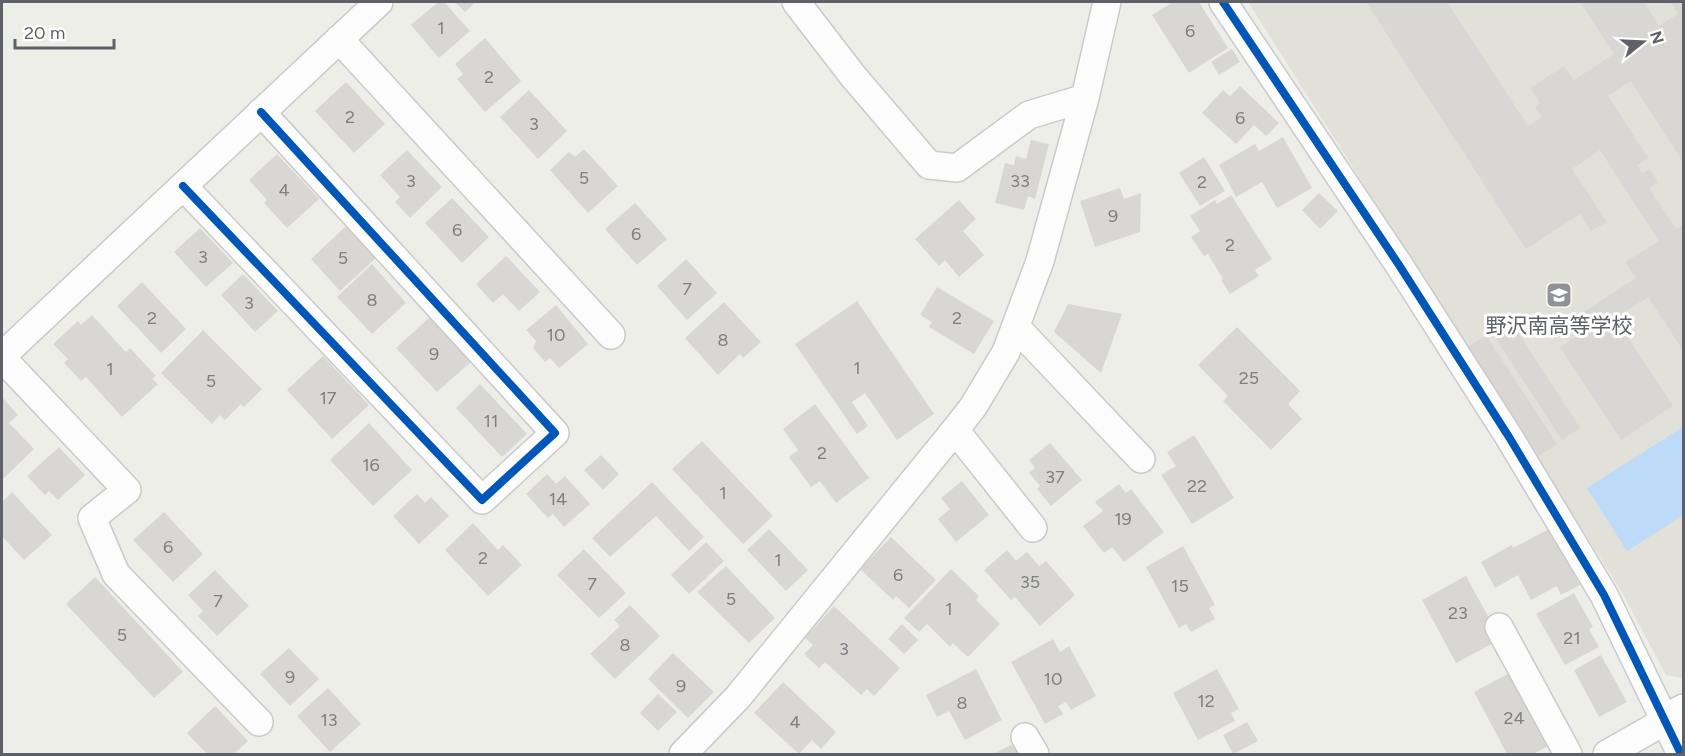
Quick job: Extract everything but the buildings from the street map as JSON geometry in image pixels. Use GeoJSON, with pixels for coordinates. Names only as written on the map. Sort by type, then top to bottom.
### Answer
{"type":"FeatureCollection","features":[{"type":"Feature","properties":{"kind":"street"},"geometry":{"type":"LineString","coordinates":[[259,722],[116,574],[92,518],[127,490],[2,357],[379,2]]}},
{"type":"Feature","properties":{"kind":"street"},"geometry":{"type":"LineString","coordinates":[[796,2],[853,76],[929,165],[957,168],[1029,115],[1084,98]]}},
{"type":"Feature","properties":{"kind":"street"},"geometry":{"type":"LineString","coordinates":[[683,754],[738,697],[973,407],[1000,361],[1016,327],[1040,261],[1107,2]]}},
{"type":"Feature","properties":{"kind":"street"},"geometry":{"type":"LineString","coordinates":[[1223,2],[1399,265],[1509,436],[1674,716],[1681,754]]}},
{"type":"Feature","properties":{"kind":"street"},"geometry":{"type":"LineString","coordinates":[[339,39],[611,335]]}},
{"type":"Feature","properties":{"kind":"street"},"geometry":{"type":"LineString","coordinates":[[183,186],[482,500],[555,433],[261,112]]}},
{"type":"Feature","properties":{"kind":"street"},"geometry":{"type":"LineString","coordinates":[[1016,327],[1141,459]]}},
{"type":"Feature","properties":{"kind":"street"},"geometry":{"type":"LineString","coordinates":[[955,429],[1033,528]]}},
{"type":"Feature","properties":{"kind":"street"},"geometry":{"type":"LineString","coordinates":[[1499,627],[1568,754]]}},
{"type":"Feature","properties":{"kind":"street"},"geometry":{"type":"LineString","coordinates":[[1607,754],[1674,716]]}},
{"type":"Feature","properties":{"kind":"shaded area","name":"野沢南高等学校"},"geometry":{"type":"Polygon","coordinates":[[[1248,2],[1683,2],[1683,678],[1666,675],[1620,589],[1248,2]]]}},
{"type":"Feature","properties":{"kind":"water"},"geometry":{"type":"Polygon","coordinates":[[[1683,427],[1683,515],[1627,551],[1587,488],[1683,427]]]}},
{"type":"Feature","properties":{"kind":"cycle path"},"geometry":{"type":"LineString","coordinates":[[1223,2],[1399,265],[1509,437],[1604,595],[1681,754]]}},
{"type":"Feature","properties":{"kind":"cycle path"},"geometry":{"type":"LineString","coordinates":[[183,186],[482,500],[555,433],[261,112]]}},
{"type":"Feature","properties":{"kind":"place","name":"野沢南高等学校"},"geometry":{"type":"Point","coordinates":[1559,295]}}]}
